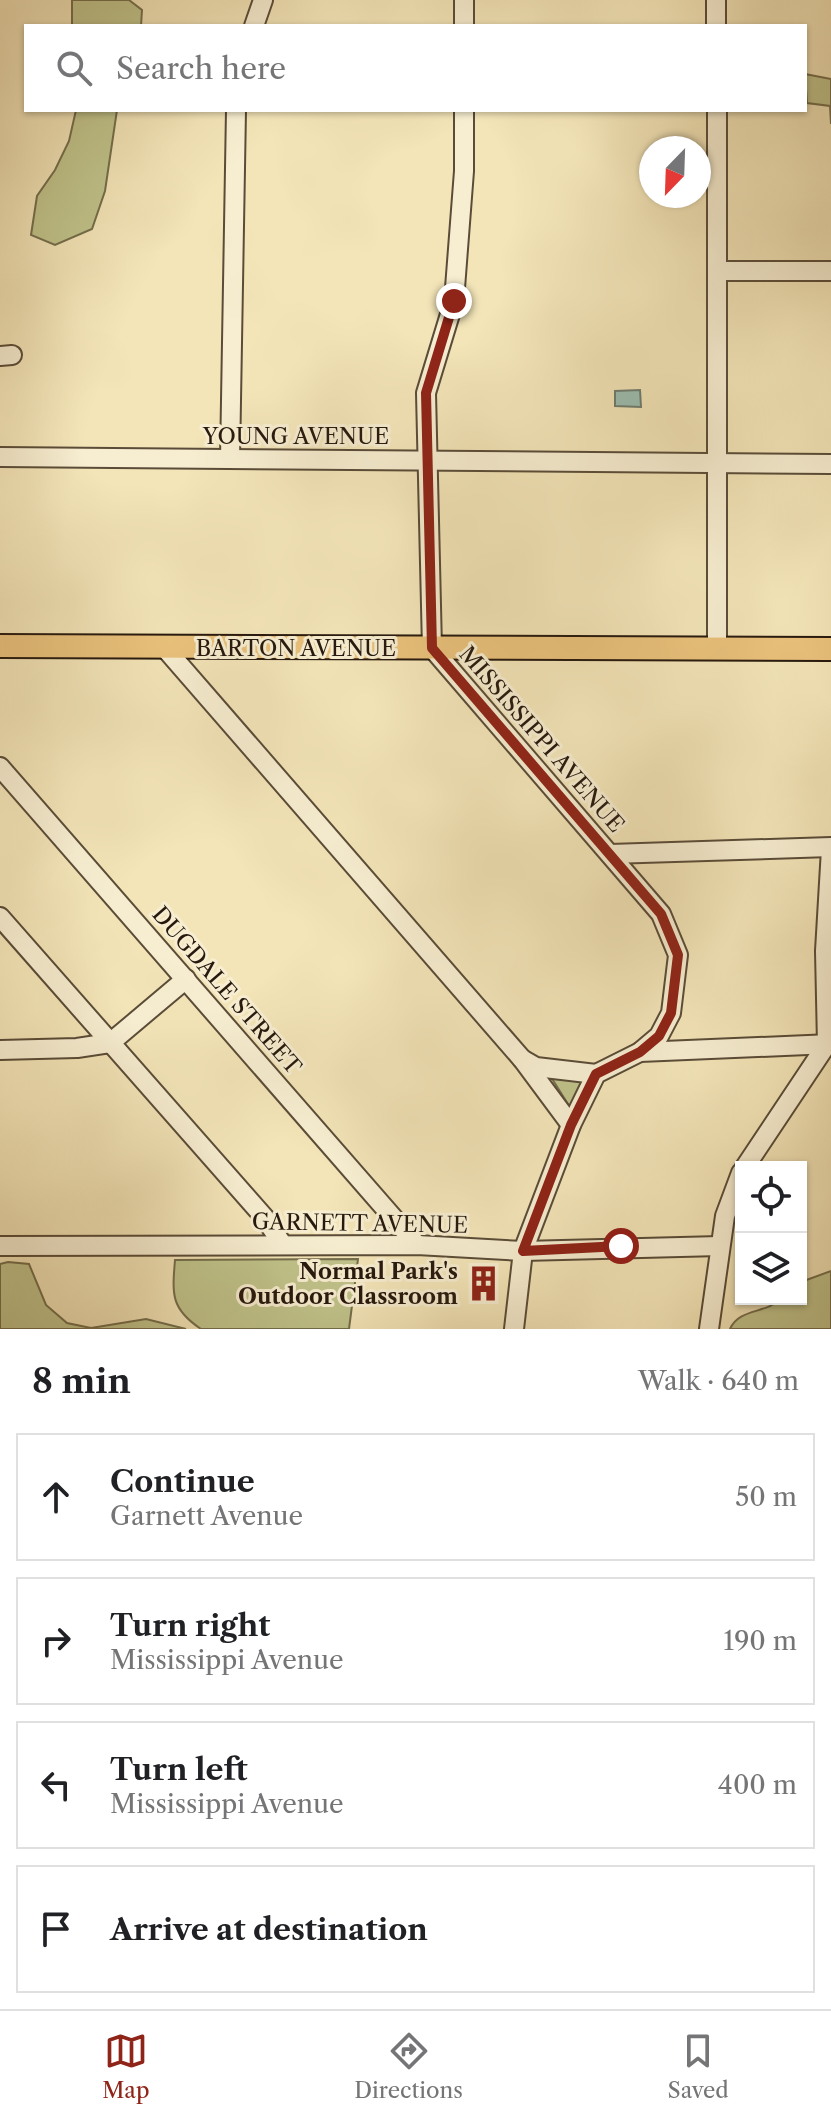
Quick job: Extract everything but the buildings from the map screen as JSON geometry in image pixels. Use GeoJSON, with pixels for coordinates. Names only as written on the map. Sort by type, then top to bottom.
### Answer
{"type":"FeatureCollection","features":[{"type":"Feature","properties":{"kind":"main road","name":"BARTON AVENUE"},"geometry":{"type":"LineString","coordinates":[[0,646],[831,649]]}},
{"type":"Feature","properties":{"kind":"street"},"geometry":{"type":"LineString","coordinates":[[255,24],[263,0]]}},
{"type":"Feature","properties":{"kind":"street"},"geometry":{"type":"LineString","coordinates":[[464,0],[464,24]]}},
{"type":"Feature","properties":{"kind":"street"},"geometry":{"type":"LineString","coordinates":[[716,0],[716,24]]}},
{"type":"Feature","properties":{"kind":"street"},"geometry":{"type":"LineString","coordinates":[[230,459],[236,112]]}},
{"type":"Feature","properties":{"kind":"street","name":"MISSISSIPPI AVENUE"},"geometry":{"type":"LineString","coordinates":[[464,112],[459,260],[452,311],[426,393],[432,648],[661,914],[678,955],[671,1013],[659,1036],[640,1052],[596,1074]]}},
{"type":"Feature","properties":{"kind":"street"},"geometry":{"type":"LineString","coordinates":[[717,112],[720,271],[716,464],[717,648]]}},
{"type":"Feature","properties":{"kind":"street"},"geometry":{"type":"LineString","coordinates":[[720,271],[831,271]]}},
{"type":"Feature","properties":{"kind":"street","name":"YOUNG AVENUE"},"geometry":{"type":"LineString","coordinates":[[0,457],[831,464]]}},
{"type":"Feature","properties":{"kind":"street"},"geometry":{"type":"LineString","coordinates":[[164,647],[522,1059],[571,1125]]}},
{"type":"Feature","properties":{"kind":"street","name":"DUGDALE STREET"},"geometry":{"type":"LineString","coordinates":[[0,767],[417,1245]]}},
{"type":"Feature","properties":{"kind":"street"},"geometry":{"type":"LineString","coordinates":[[610,854],[831,848],[825,951],[829,1044],[749,1161]]}},
{"type":"Feature","properties":{"kind":"street"},"geometry":{"type":"LineString","coordinates":[[0,917],[264,1217],[283,1245]]}},
{"type":"Feature","properties":{"kind":"street"},"geometry":{"type":"LineString","coordinates":[[0,1050],[77,1048],[110,1043],[186,979]]}},
{"type":"Feature","properties":{"kind":"street"},"geometry":{"type":"LineString","coordinates":[[640,1052],[829,1044]]}},
{"type":"Feature","properties":{"kind":"street"},"geometry":{"type":"LineString","coordinates":[[514,1329],[523,1251],[571,1125],[596,1074],[536,1067],[522,1059]]}},
{"type":"Feature","properties":{"kind":"street"},"geometry":{"type":"LineString","coordinates":[[709,1329],[725,1216],[735,1189]]}},
{"type":"Feature","properties":{"kind":"street","name":"GARNETT AVENUE"},"geometry":{"type":"LineString","coordinates":[[0,1246],[417,1245],[523,1251],[720,1246]]}},
{"type":"Feature","properties":{"kind":"green space"},"geometry":{"type":"Polygon","coordinates":[[[72,0],[129,0],[142,10],[141,24],[72,24],[72,0]]]}},
{"type":"Feature","properties":{"kind":"green space"},"geometry":{"type":"Polygon","coordinates":[[[807,74],[831,79],[831,124],[830,106],[807,103],[807,74]]]}},
{"type":"Feature","properties":{"kind":"green space"},"geometry":{"type":"Polygon","coordinates":[[[76,112],[117,112],[105,191],[92,229],[55,245],[31,235],[37,196],[55,170],[69,141],[76,112]]]}},
{"type":"Feature","properties":{"kind":"green space"},"geometry":{"type":"Polygon","coordinates":[[[551,1077],[584,1082],[571,1109],[551,1077]]]}},
{"type":"Feature","properties":{"kind":"green space"},"geometry":{"type":"Polygon","coordinates":[[[358,1259],[349,1329],[201,1329],[184,1315],[174,1292],[175,1260],[358,1259]]]}},
{"type":"Feature","properties":{"kind":"green space"},"geometry":{"type":"Polygon","coordinates":[[[0,1264],[29,1264],[46,1305],[67,1323],[91,1328],[146,1319],[186,1329],[0,1329],[0,1264]]]}},
{"type":"Feature","properties":{"kind":"green space"},"geometry":{"type":"Polygon","coordinates":[[[831,1271],[831,1329],[730,1329],[746,1314],[772,1305],[807,1305],[807,1280],[831,1271]]]}},
{"type":"Feature","properties":{"kind":"shaded area"},"geometry":{"type":"Polygon","coordinates":[[[640,390],[641,407],[615,406],[615,391],[640,390]]]}},
{"type":"Feature","properties":{"kind":"place","name":"Normal Park's Outdoor Classroom"},"geometry":{"type":"Point","coordinates":[484,1284]}},
{"type":"Feature","properties":{"kind":"route"},"geometry":{"type":"LineString","coordinates":[[454,301],[426,393],[432,648],[661,914],[678,955],[676,993],[671,1013],[659,1036],[640,1052],[596,1074],[571,1125],[523,1251],[621,1246]]}}]}
